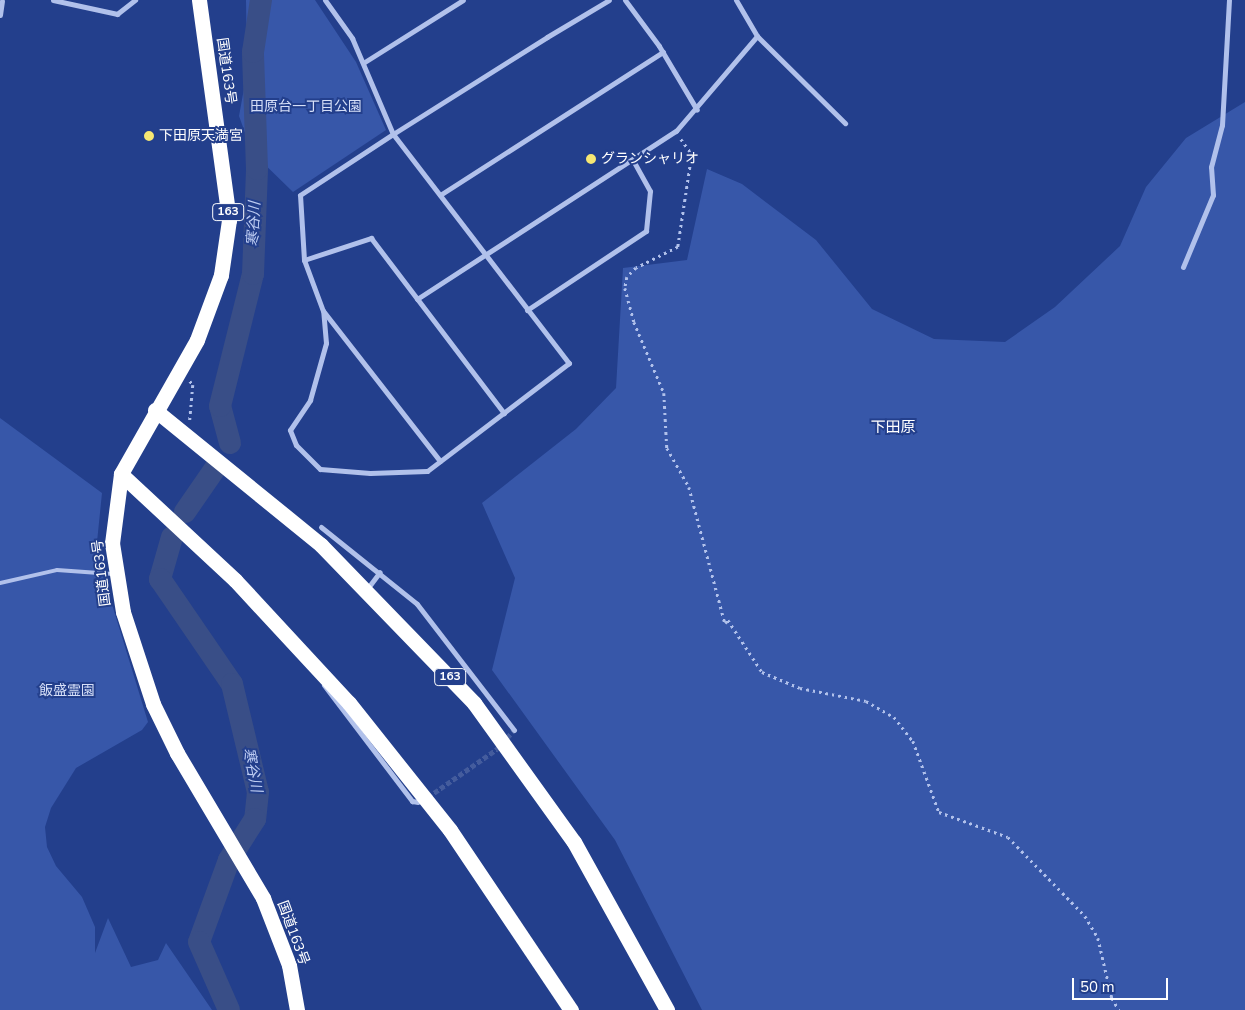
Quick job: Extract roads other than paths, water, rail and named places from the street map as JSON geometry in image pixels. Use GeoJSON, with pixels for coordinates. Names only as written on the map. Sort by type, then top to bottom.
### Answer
{"type":"FeatureCollection","features":[{"type":"Feature","properties":{"kind":"highway","name":"国道163号"},"geometry":{"type":"LineString","coordinates":[[199,0],[229,220],[221,275],[197,340],[155,410],[121,474],[114,518],[116,574],[136,657],[153,704],[230,840],[277,931],[297,1010]]}},
{"type":"Feature","properties":{"kind":"highway","name":"163"},"geometry":{"type":"LineString","coordinates":[[155,410],[268,499],[368,589],[474,703],[543,794],[603,891],[667,1010]]}},
{"type":"Feature","properties":{"kind":"highway"},"geometry":{"type":"LineString","coordinates":[[121,474],[295,641],[450,830],[571,1010]]}},
{"type":"Feature","properties":{"kind":"street"},"geometry":{"type":"LineString","coordinates":[[53,0],[117,14],[135,0]]}},
{"type":"Feature","properties":{"kind":"street"},"geometry":{"type":"LineString","coordinates":[[325,0],[364,63],[393,134],[484,255],[569,363],[428,471],[320,469],[296,445],[290,430],[310,400],[326,343],[323,311],[304,260],[300,195],[393,134],[610,0]]}},
{"type":"Feature","properties":{"kind":"street"},"geometry":{"type":"LineString","coordinates":[[364,63],[463,0]]}},
{"type":"Feature","properties":{"kind":"street"},"geometry":{"type":"LineString","coordinates":[[625,0],[663,52],[697,110]]}},
{"type":"Feature","properties":{"kind":"street"},"geometry":{"type":"LineString","coordinates":[[736,0],[756,36],[845,123]]}},
{"type":"Feature","properties":{"kind":"street"},"geometry":{"type":"LineString","coordinates":[[1183,267],[1214,195],[1211,167],[1222,125],[1229,0]]}},
{"type":"Feature","properties":{"kind":"street"},"geometry":{"type":"LineString","coordinates":[[0,15],[3,1]]}},
{"type":"Feature","properties":{"kind":"street"},"geometry":{"type":"LineString","coordinates":[[417,298],[676,132],[697,110],[756,36]]}},
{"type":"Feature","properties":{"kind":"street"},"geometry":{"type":"LineString","coordinates":[[440,195],[663,52]]}},
{"type":"Feature","properties":{"kind":"street"},"geometry":{"type":"LineString","coordinates":[[527,310],[646,231],[650,191],[633,160]]}},
{"type":"Feature","properties":{"kind":"street"},"geometry":{"type":"LineString","coordinates":[[304,260],[371,238],[504,413]]}},
{"type":"Feature","properties":{"kind":"street"},"geometry":{"type":"LineString","coordinates":[[323,311],[440,461]]}},
{"type":"Feature","properties":{"kind":"street"},"geometry":{"type":"LineString","coordinates":[[321,527],[380,572],[417,604],[514,730]]}},
{"type":"Feature","properties":{"kind":"street"},"geometry":{"type":"LineString","coordinates":[[368,589],[380,572]]}},
{"type":"Feature","properties":{"kind":"street"},"geometry":{"type":"LineString","coordinates":[[295,641],[344,716],[412,801],[418,802]]}},
{"type":"Feature","properties":{"kind":"lane"},"geometry":{"type":"LineString","coordinates":[[0,583],[58,570],[116,574]]}},
{"type":"Feature","properties":{"kind":"waterway","name":"寒谷川"},"geometry":{"type":"LineString","coordinates":[[230,443],[220,406],[253,274],[257,169],[253,52],[261,0]]}},
{"type":"Feature","properties":{"kind":"waterway","name":"寒谷川"},"geometry":{"type":"LineString","coordinates":[[185,512],[216,467]]}},
{"type":"Feature","properties":{"kind":"waterway","name":"寒谷川"},"geometry":{"type":"LineString","coordinates":[[172,537],[160,579],[232,684],[258,792],[255,819],[229,860],[199,942],[229,1010]]}},
{"type":"Feature","properties":{"kind":"tunnel"},"geometry":{"type":"LineString","coordinates":[[428,797],[497,749],[514,730]]}},
{"type":"Feature","properties":{"kind":"place","name":"下田原天満宮"},"geometry":{"type":"Point","coordinates":[149,136]}},
{"type":"Feature","properties":{"kind":"place","name":"グランシャリオ"},"geometry":{"type":"Point","coordinates":[591,159]}},
{"type":"Feature","properties":{"kind":"district","name":"下田原"},"geometry":{"type":"Point","coordinates":[893,428]}},
{"type":"Feature","properties":{"kind":"park label","name":"田原台一丁目公園"},"geometry":{"type":"Point","coordinates":[306,107]}},
{"type":"Feature","properties":{"kind":"park label","name":"飯盛霊園"},"geometry":{"type":"Point","coordinates":[67,691]}}]}
